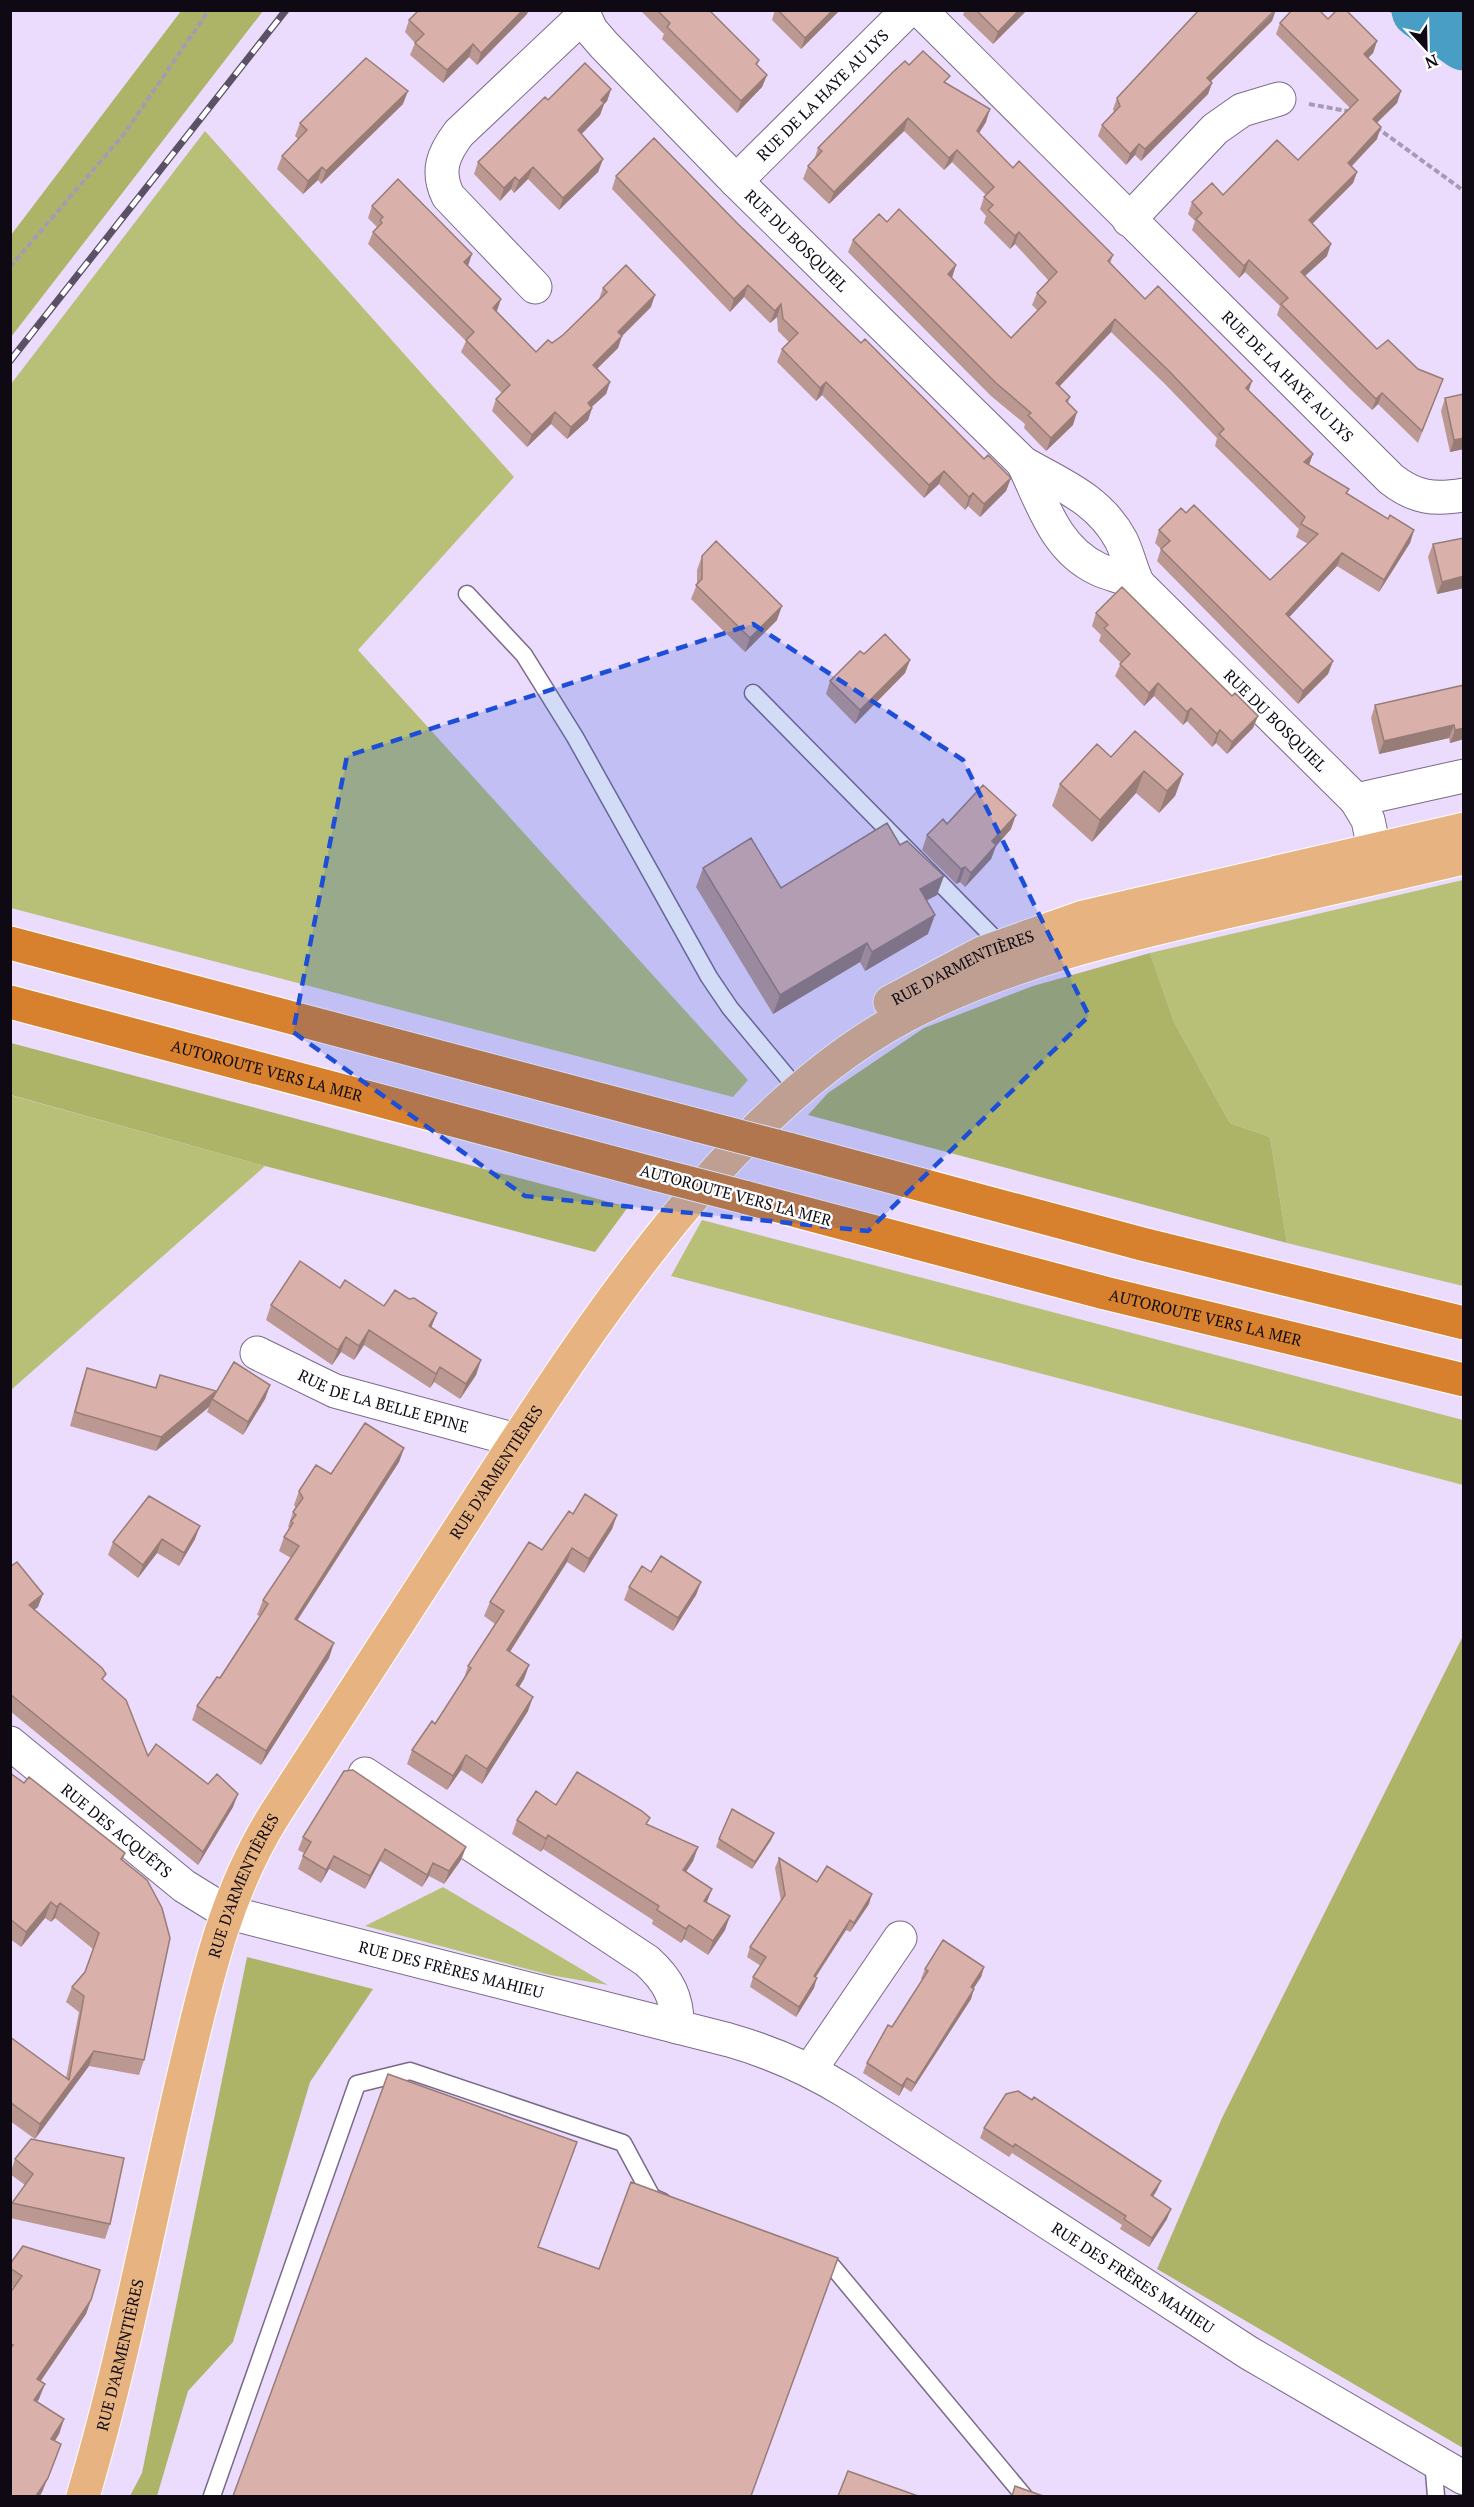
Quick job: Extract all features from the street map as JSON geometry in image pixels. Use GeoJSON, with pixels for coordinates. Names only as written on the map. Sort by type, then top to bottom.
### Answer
{"type":"FeatureCollection","features":[{"type":"Feature","properties":{"kind":"highway"},"geometry":{"type":"LineString","coordinates":[[10,943],[1142,1244],[1464,1323]]}},
{"type":"Feature","properties":{"kind":"highway","name":"AUTOROUTE VERS LA MER"},"geometry":{"type":"LineString","coordinates":[[10,1002],[1127,1298],[1464,1380]]}},
{"type":"Feature","properties":{"kind":"main road","name":"RUE D'ARMENTIÈRES"},"geometry":{"type":"LineString","coordinates":[[793,1084],[901,1018],[953,993],[1023,967],[1377,862],[1464,829]]}},
{"type":"Feature","properties":{"kind":"main road","name":"RUE D'ARMENTIÈRES"},"geometry":{"type":"LineString","coordinates":[[83,2496],[107,2408],[201,1999],[226,1912],[255,1846],[575,1349],[657,1243],[758,1129],[793,1084],[848,1029],[911,988],[1001,945],[1119,908],[1377,862],[1464,858]]}},
{"type":"Feature","properties":{"kind":"street","name":"RUE DE LA HAYE AU LYS"},"geometry":{"type":"LineString","coordinates":[[736,181],[908,10]]}},
{"type":"Feature","properties":{"kind":"street","name":"RUE DE LA HAYE AU LYS"},"geometry":{"type":"LineString","coordinates":[[920,10],[1391,479],[1414,494],[1427,498],[1464,495]]}},
{"type":"Feature","properties":{"kind":"street","name":"RUE DU BOSQUIEL"},"geometry":{"type":"LineString","coordinates":[[583,14],[604,45],[736,181],[1023,463],[1078,492],[1101,512],[1121,539],[1138,584]]}},
{"type":"Feature","properties":{"kind":"street"},"geometry":{"type":"LineString","coordinates":[[535,287],[448,196],[441,165],[450,145],[459,133],[583,14]]}},
{"type":"Feature","properties":{"kind":"street"},"geometry":{"type":"LineString","coordinates":[[1129,220],[1215,129],[1242,110],[1279,99]]}},
{"type":"Feature","properties":{"kind":"street","name":"RUE DU BOSQUIEL"},"geometry":{"type":"LineString","coordinates":[[1023,463],[1045,513],[1058,533],[1082,559],[1099,569],[1138,584],[1356,800],[1368,820],[1377,862]]}},
{"type":"Feature","properties":{"kind":"street"},"geometry":{"type":"LineString","coordinates":[[1356,800],[1464,776]]}},
{"type":"Feature","properties":{"kind":"street","name":"RUE DE LA BELLE EPINE"},"geometry":{"type":"LineString","coordinates":[[256,1353],[335,1391],[516,1440]]}},
{"type":"Feature","properties":{"kind":"street","name":"RUE DES ACQUÊTS"},"geometry":{"type":"LineString","coordinates":[[10,1743],[184,1887],[226,1912]]}},
{"type":"Feature","properties":{"kind":"street"},"geometry":{"type":"LineString","coordinates":[[365,1773],[647,1961],[659,1972],[674,1996],[678,2008],[677,2027]]}},
{"type":"Feature","properties":{"kind":"street","name":"RUE DES FRÈRES MAHIEU"},"geometry":{"type":"LineString","coordinates":[[226,1912],[749,2046],[810,2070],[1249,2353],[1464,2478]]}},
{"type":"Feature","properties":{"kind":"street"},"geometry":{"type":"LineString","coordinates":[[810,2070],[900,1938]]}},
{"type":"Feature","properties":{"kind":"lane"},"geometry":{"type":"LineString","coordinates":[[466,594],[524,656],[575,737],[709,977],[730,1008],[793,1084]]}},
{"type":"Feature","properties":{"kind":"lane"},"geometry":{"type":"LineString","coordinates":[[753,693],[1023,967]]}},
{"type":"Feature","properties":{"kind":"lane"},"geometry":{"type":"LineString","coordinates":[[212,2496],[357,2084],[410,2071],[623,2143],[652,2197],[674,2206]]}},
{"type":"Feature","properties":{"kind":"lane"},"geometry":{"type":"LineString","coordinates":[[801,2254],[833,2267],[1024,2496]]}},
{"type":"Feature","properties":{"kind":"lane"},"geometry":{"type":"LineString","coordinates":[[1433,2460],[1436,2496]]}},
{"type":"Feature","properties":{"kind":"path"},"geometry":{"type":"LineString","coordinates":[[10,267],[124,134],[208,10]]}},
{"type":"Feature","properties":{"kind":"path"},"geometry":{"type":"LineString","coordinates":[[1279,99],[1354,113]]}},
{"type":"Feature","properties":{"kind":"path"},"geometry":{"type":"LineString","coordinates":[[1371,124],[1464,191]]}},
{"type":"Feature","properties":{"kind":"highlighted area"},"geometry":{"type":"Polygon","coordinates":[[[753,624],[963,760],[1089,1016],[868,1231],[525,1196],[293,1032],[347,756],[753,624]]]}},
{"type":"Feature","properties":{"kind":"green space"},"geometry":{"type":"Polygon","coordinates":[[[181,11],[263,11],[11,337],[11,235],[181,11]]]}},
{"type":"Feature","properties":{"kind":"green space"},"geometry":{"type":"Polygon","coordinates":[[[1388,11],[1463,11],[1463,53],[1388,11]]]}},
{"type":"Feature","properties":{"kind":"green space"},"geometry":{"type":"Polygon","coordinates":[[[205,131],[514,477],[358,650],[748,1080],[733,1097],[11,908],[11,384],[205,131]]]}},
{"type":"Feature","properties":{"kind":"green space"},"geometry":{"type":"Polygon","coordinates":[[[1463,880],[1463,1286],[1287,1243],[1270,1137],[1230,1123],[1174,1022],[1150,953],[1463,880]]]}},
{"type":"Feature","properties":{"kind":"green space"},"geometry":{"type":"Polygon","coordinates":[[[1150,953],[1174,1022],[1230,1123],[1270,1137],[1287,1243],[808,1115],[828,1093],[924,1028],[1033,986],[1150,953]]]}},
{"type":"Feature","properties":{"kind":"green space"},"geometry":{"type":"Polygon","coordinates":[[[10,1043],[628,1207],[595,1252],[265,1166],[11,1095],[10,1043]]]}},
{"type":"Feature","properties":{"kind":"green space"},"geometry":{"type":"Polygon","coordinates":[[[10,1095],[265,1166],[11,1390],[10,1390],[10,1095]]]}},
{"type":"Feature","properties":{"kind":"green space"},"geometry":{"type":"Polygon","coordinates":[[[702,1220],[1463,1420],[1463,1485],[671,1276],[702,1220]]]}},
{"type":"Feature","properties":{"kind":"green space"},"geometry":{"type":"Polygon","coordinates":[[[1463,1636],[1463,2448],[1157,2269],[1222,2118],[1463,1636]]]}},
{"type":"Feature","properties":{"kind":"green space"},"geometry":{"type":"Polygon","coordinates":[[[443,1887],[608,1985],[550,1975],[365,1926],[443,1887]]]}},
{"type":"Feature","properties":{"kind":"green space"},"geometry":{"type":"Polygon","coordinates":[[[247,1957],[373,1989],[310,2082],[233,2342],[188,2391],[157,2496],[130,2496],[142,2473],[247,1957]]]}},
{"type":"Feature","properties":{"kind":"building"},"geometry":{"type":"Polygon","coordinates":[[[419,10],[523,10],[481,53],[473,44],[447,70],[415,43],[424,34],[409,20],[419,10]]]}},
{"type":"Feature","properties":{"kind":"building"},"geometry":{"type":"Polygon","coordinates":[[[657,10],[709,10],[759,60],[756,64],[767,75],[741,101],[667,27],[670,23],[657,10]]]}},
{"type":"Feature","properties":{"kind":"building"},"geometry":{"type":"Polygon","coordinates":[[[778,10],[833,10],[805,38],[778,10]]]}},
{"type":"Feature","properties":{"kind":"building"},"geometry":{"type":"Polygon","coordinates":[[[976,10],[1019,10],[998,32],[976,10]]]}},
{"type":"Feature","properties":{"kind":"building"},"geometry":{"type":"Polygon","coordinates":[[[1199,10],[1275,10],[1207,78],[1212,83],[1145,149],[1139,144],[1130,154],[1102,125],[1120,106],[1117,98],[1199,10]]]}},
{"type":"Feature","properties":{"kind":"building"},"geometry":{"type":"Polygon","coordinates":[[[1292,10],[1319,10],[1328,19],[1337,10],[1346,10],[1377,41],[1364,54],[1401,91],[1373,119],[1381,127],[1348,163],[1357,172],[1309,220],[1331,244],[1301,272],[1377,349],[1388,340],[1418,369],[1443,379],[1422,431],[1382,393],[1376,399],[1281,304],[1288,298],[1249,260],[1244,266],[1196,219],[1202,213],[1192,202],[1212,183],[1223,195],[1277,140],[1298,160],[1358,100],[1280,23],[1292,10]]]}},
{"type":"Feature","properties":{"kind":"building"},"geometry":{"type":"Polygon","coordinates":[[[923,51],[950,76],[944,82],[990,109],[977,131],[1013,168],[1019,161],[1113,255],[1108,261],[1145,299],[1158,286],[1252,381],[1246,388],[1313,454],[1304,462],[1349,489],[1346,493],[1388,519],[1390,515],[1414,530],[1384,580],[1342,553],[1286,614],[1333,661],[1303,691],[1161,549],[1170,541],[1159,530],[1181,508],[1186,513],[1194,505],[1270,580],[1318,534],[1301,524],[1305,517],[1219,434],[1224,429],[1115,319],[1056,383],[1070,397],[1066,401],[1077,412],[1051,438],[1028,415],[1031,413],[996,383],[853,240],[879,214],[887,222],[899,209],[956,265],[948,274],[1011,338],[1046,302],[1037,293],[1057,272],[1019,232],[1015,236],[988,210],[993,205],[984,197],[994,187],[957,150],[949,158],[908,118],[834,192],[808,166],[822,151],[818,148],[892,73],[905,61],[909,65],[923,51]]]}},
{"type":"Feature","properties":{"kind":"building"},"geometry":{"type":"Polygon","coordinates":[[[366,58],[408,91],[326,171],[322,167],[308,181],[282,156],[307,130],[300,123],[366,58]]]}},
{"type":"Feature","properties":{"kind":"building"},"geometry":{"type":"Polygon","coordinates":[[[585,63],[611,89],[601,100],[604,103],[578,130],[603,159],[563,198],[533,167],[519,181],[515,177],[504,188],[478,162],[545,97],[548,100],[585,63]]]}},
{"type":"Feature","properties":{"kind":"building"},"geometry":{"type":"Polygon","coordinates":[[[654,138],[738,224],[861,343],[865,339],[984,459],[988,455],[1011,478],[984,504],[973,493],[969,497],[944,471],[929,485],[826,382],[820,388],[782,349],[798,333],[783,319],[781,304],[775,311],[748,285],[734,299],[616,176],[654,138]]]}},
{"type":"Feature","properties":{"kind":"building"},"geometry":{"type":"Polygon","coordinates":[[[398,179],[472,254],[464,262],[501,299],[493,308],[536,352],[548,340],[552,343],[563,335],[607,292],[603,288],[626,265],[655,295],[618,332],[622,336],[593,365],[610,382],[588,403],[592,408],[571,427],[555,412],[532,435],[496,399],[510,385],[466,340],[474,332],[373,232],[382,223],[380,220],[383,217],[372,206],[398,179]]]}},
{"type":"Feature","properties":{"kind":"building"},"geometry":{"type":"Polygon","coordinates":[[[1464,394],[1464,438],[1454,440],[1445,398],[1464,394]]]}},
{"type":"Feature","properties":{"kind":"building"},"geometry":{"type":"Polygon","coordinates":[[[1464,538],[1464,576],[1442,582],[1433,544],[1464,538]]]}},
{"type":"Feature","properties":{"kind":"building"},"geometry":{"type":"Polygon","coordinates":[[[716,541],[782,606],[750,638],[696,585],[702,579],[702,556],[716,541]]]}},
{"type":"Feature","properties":{"kind":"building"},"geometry":{"type":"Polygon","coordinates":[[[1122,587],[1232,696],[1235,693],[1258,716],[1232,742],[1220,730],[1217,734],[1191,708],[1187,712],[1158,683],[1149,693],[1120,664],[1130,654],[1104,628],[1108,625],[1096,613],[1122,587]]]}},
{"type":"Feature","properties":{"kind":"building"},"geometry":{"type":"Polygon","coordinates":[[[885,634],[910,660],[860,710],[830,681],[860,651],[864,654],[885,634]]]}},
{"type":"Feature","properties":{"kind":"building"},"geometry":{"type":"Polygon","coordinates":[[[1464,685],[1464,728],[1455,730],[1454,725],[1384,741],[1375,705],[1464,685]]]}},
{"type":"Feature","properties":{"kind":"building"},"geometry":{"type":"Polygon","coordinates":[[[1135,731],[1183,774],[1167,791],[1144,771],[1100,820],[1060,784],[1097,744],[1111,757],[1135,731]]]}},
{"type":"Feature","properties":{"kind":"building"},"geometry":{"type":"Polygon","coordinates":[[[983,785],[1016,815],[992,841],[996,845],[971,873],[965,867],[961,869],[927,835],[943,819],[947,824],[983,785]]]}},
{"type":"Feature","properties":{"kind":"building"},"geometry":{"type":"Polygon","coordinates":[[[887,823],[900,845],[907,841],[944,876],[920,889],[935,915],[872,952],[867,943],[780,995],[703,868],[751,838],[781,888],[887,823]]]}},
{"type":"Feature","properties":{"kind":"building"},"geometry":{"type":"Polygon","coordinates":[[[300,1261],[340,1288],[345,1280],[384,1306],[395,1290],[409,1299],[414,1298],[437,1313],[429,1326],[481,1360],[466,1384],[440,1367],[436,1374],[369,1330],[359,1346],[346,1337],[338,1350],[271,1305],[300,1261]]]}},
{"type":"Feature","properties":{"kind":"building"},"geometry":{"type":"Polygon","coordinates":[[[234,1362],[270,1385],[248,1422],[212,1399],[234,1362]]]}},
{"type":"Feature","properties":{"kind":"building"},"geometry":{"type":"Polygon","coordinates":[[[87,1368],[156,1388],[160,1375],[216,1391],[161,1437],[75,1412],[87,1368]]]}},
{"type":"Feature","properties":{"kind":"building"},"geometry":{"type":"Polygon","coordinates":[[[365,1423],[404,1448],[295,1619],[334,1643],[266,1751],[197,1706],[217,1677],[220,1678],[268,1604],[263,1600],[299,1546],[284,1537],[296,1515],[293,1512],[303,1498],[299,1491],[316,1465],[331,1474],[365,1423]]]}},
{"type":"Feature","properties":{"kind":"building"},"geometry":{"type":"Polygon","coordinates":[[[585,1494],[617,1515],[589,1559],[572,1548],[507,1650],[529,1665],[516,1685],[533,1697],[487,1769],[466,1755],[453,1776],[412,1750],[432,1721],[435,1724],[471,1668],[468,1666],[504,1611],[490,1602],[529,1542],[542,1550],[569,1511],[573,1514],[585,1494]]]}},
{"type":"Feature","properties":{"kind":"building"},"geometry":{"type":"Polygon","coordinates":[[[149,1496],[200,1526],[184,1553],[162,1539],[143,1565],[113,1542],[149,1496]]]}},
{"type":"Feature","properties":{"kind":"building"},"geometry":{"type":"Polygon","coordinates":[[[661,1556],[701,1582],[678,1618],[629,1587],[642,1566],[651,1572],[661,1556]]]}},
{"type":"Feature","properties":{"kind":"building"},"geometry":{"type":"Polygon","coordinates":[[[17,1562],[43,1594],[29,1605],[102,1668],[106,1674],[102,1679],[126,1700],[148,1756],[156,1744],[208,1784],[217,1774],[238,1794],[203,1852],[10,1694],[10,1567],[17,1562]]]}},
{"type":"Feature","properties":{"kind":"building"},"geometry":{"type":"Polygon","coordinates":[[[353,1770],[466,1847],[449,1871],[433,1863],[427,1875],[385,1849],[370,1876],[334,1856],[326,1870],[303,1856],[311,1842],[303,1837],[344,1771],[353,1770]]]}},
{"type":"Feature","properties":{"kind":"building"},"geometry":{"type":"Polygon","coordinates":[[[577,1772],[642,1811],[650,1818],[646,1824],[698,1847],[683,1870],[712,1889],[704,1901],[730,1916],[713,1941],[689,1925],[686,1929],[657,1910],[659,1906],[548,1835],[546,1839],[517,1820],[536,1791],[556,1805],[577,1772]]]}},
{"type":"Feature","properties":{"kind":"building"},"geometry":{"type":"Polygon","coordinates":[[[10,1773],[24,1783],[29,1777],[125,1853],[121,1859],[147,1880],[162,1908],[170,1938],[144,2060],[94,2051],[40,2124],[10,2102],[10,2037],[69,2080],[84,1996],[72,1987],[85,1972],[99,1933],[60,1903],[57,1907],[51,1902],[26,1932],[10,1919],[10,1773]]]}},
{"type":"Feature","properties":{"kind":"building"},"geometry":{"type":"Polygon","coordinates":[[[732,1809],[774,1833],[755,1862],[719,1839],[732,1809]]]}},
{"type":"Feature","properties":{"kind":"building"},"geometry":{"type":"Polygon","coordinates":[[[779,1858],[817,1882],[827,1866],[872,1894],[854,1923],[850,1920],[814,1976],[817,1978],[799,2007],[753,1977],[766,1957],[750,1947],[785,1895],[779,1858]]]}},
{"type":"Feature","properties":{"kind":"building"},"geometry":{"type":"Polygon","coordinates":[[[943,1940],[984,1967],[971,1987],[974,1989],[915,2083],[907,2078],[902,2086],[867,2063],[888,2025],[892,2027],[928,1971],[925,1969],[943,1940]]]}},
{"type":"Feature","properties":{"kind":"building"},"geometry":{"type":"Polygon","coordinates":[[[388,2074],[577,2142],[538,2247],[599,2269],[631,2182],[838,2258],[751,2496],[233,2496],[388,2074]]]}},
{"type":"Feature","properties":{"kind":"building"},"geometry":{"type":"Polygon","coordinates":[[[1018,2091],[1032,2100],[1034,2097],[1161,2181],[1151,2195],[1171,2209],[1152,2238],[1124,2219],[1126,2216],[1015,2144],[1013,2147],[984,2128],[1006,2094],[1018,2091]]]}},
{"type":"Feature","properties":{"kind":"building"},"geometry":{"type":"Polygon","coordinates":[[[31,2139],[124,2158],[110,2224],[12,2203],[33,2174],[15,2159],[31,2139]]]}},
{"type":"Feature","properties":{"kind":"building"},"geometry":{"type":"Polygon","coordinates":[[[23,2246],[100,2270],[91,2300],[37,2379],[45,2384],[34,2400],[64,2419],[51,2439],[61,2444],[48,2478],[36,2496],[10,2496],[10,2349],[13,2345],[10,2344],[10,2293],[22,2276],[10,2268],[10,2264],[23,2246]]]}},
{"type":"Feature","properties":{"kind":"building"},"geometry":{"type":"Polygon","coordinates":[[[848,2471],[918,2496],[838,2496],[848,2471]]]}},
{"type":"Feature","properties":{"kind":"building"},"geometry":{"type":"Polygon","coordinates":[[[1015,2486],[1043,2496],[1012,2496],[1015,2486]]]}},
{"type":"Feature","properties":{"kind":"waterway"},"geometry":{"type":"LineString","coordinates":[[1420,10],[1464,42]]}},
{"type":"Feature","properties":{"kind":"railway"},"geometry":{"type":"LineString","coordinates":[[10,361],[286,10]]}}]}
